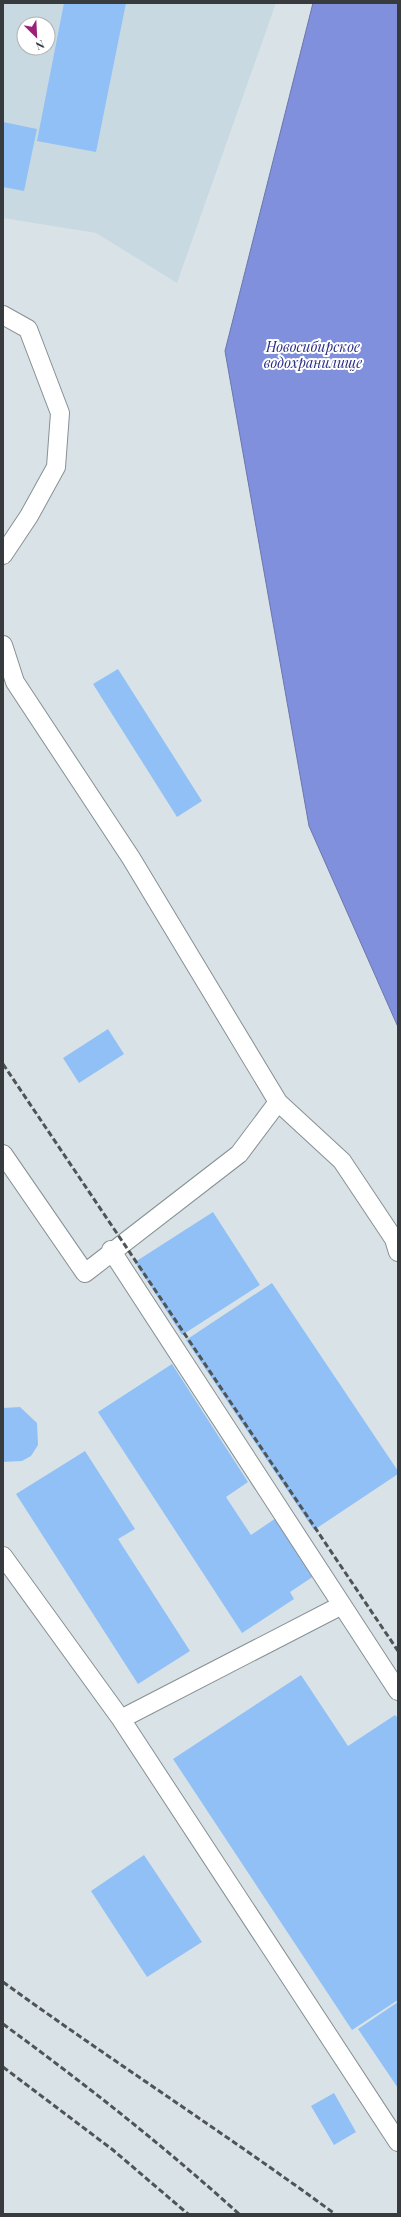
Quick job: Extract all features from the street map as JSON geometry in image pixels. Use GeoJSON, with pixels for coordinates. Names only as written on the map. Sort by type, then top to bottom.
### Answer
{"type":"FeatureCollection","features":[{"type":"Feature","properties":{"kind":"lane"},"geometry":{"type":"LineString","coordinates":[[3,316],[28,329],[60,413],[56,466],[29,516],[3,555]]}},
{"type":"Feature","properties":{"kind":"lane"},"geometry":{"type":"LineString","coordinates":[[3,646],[15,682],[131,858],[278,1102],[342,1161],[394,1239],[398,1252]]}},
{"type":"Feature","properties":{"kind":"lane"},"geometry":{"type":"LineString","coordinates":[[3,1154],[85,1272],[111,1250],[239,1154],[278,1102]]}},
{"type":"Feature","properties":{"kind":"lane"},"geometry":{"type":"LineString","coordinates":[[111,1250],[398,1691]]}},
{"type":"Feature","properties":{"kind":"lane"},"geometry":{"type":"LineString","coordinates":[[3,1556],[121,1719],[398,2142]]}},
{"type":"Feature","properties":{"kind":"lane"},"geometry":{"type":"LineString","coordinates":[[121,1719],[342,1605]]}},
{"type":"Feature","properties":{"kind":"shaded area"},"geometry":{"type":"Polygon","coordinates":[[[3,3],[276,3],[177,283],[96,233],[3,218],[3,3]]]}},
{"type":"Feature","properties":{"kind":"water","name":"Новосибирское водохранилище"},"geometry":{"type":"Polygon","coordinates":[[[313,3],[398,3],[398,1027],[309,826],[225,351],[313,3]]]}},
{"type":"Feature","properties":{"kind":"building"},"geometry":{"type":"Polygon","coordinates":[[[64,3],[126,3],[96,152],[37,141],[54,56],[56,56],[56,44],[64,3]]]}},
{"type":"Feature","properties":{"kind":"building"},"geometry":{"type":"Polygon","coordinates":[[[3,122],[37,129],[24,191],[3,187],[3,122]]]}},
{"type":"Feature","properties":{"kind":"building"},"geometry":{"type":"Polygon","coordinates":[[[118,669],[202,801],[177,817],[93,684],[118,669]]]}},
{"type":"Feature","properties":{"kind":"building"},"geometry":{"type":"Polygon","coordinates":[[[108,1029],[124,1054],[79,1083],[63,1058],[108,1029]]]}},
{"type":"Feature","properties":{"kind":"building"},"geometry":{"type":"Polygon","coordinates":[[[213,1212],[260,1285],[182,1335],[135,1262],[213,1212]]]}},
{"type":"Feature","properties":{"kind":"building"},"geometry":{"type":"Polygon","coordinates":[[[272,1283],[398,1471],[398,1474],[314,1530],[186,1340],[272,1283]]]}},
{"type":"Feature","properties":{"kind":"building"},"geometry":{"type":"Polygon","coordinates":[[[172,1364],[248,1482],[226,1497],[251,1535],[279,1516],[317,1574],[290,1592],[294,1599],[242,1633],[98,1412],[172,1364]]]}},
{"type":"Feature","properties":{"kind":"building"},"geometry":{"type":"Polygon","coordinates":[[[20,1407],[37,1423],[38,1445],[31,1456],[22,1461],[3,1462],[3,1408],[20,1407]]]}},
{"type":"Feature","properties":{"kind":"building"},"geometry":{"type":"Polygon","coordinates":[[[85,1451],[135,1529],[118,1539],[190,1651],[138,1684],[16,1494],[85,1451]]]}},
{"type":"Feature","properties":{"kind":"building"},"geometry":{"type":"Polygon","coordinates":[[[301,1675],[348,1746],[395,1715],[398,1718],[398,2000],[352,2030],[173,1759],[301,1675]]]}},
{"type":"Feature","properties":{"kind":"building"},"geometry":{"type":"Polygon","coordinates":[[[144,1855],[202,1942],[147,1977],[91,1891],[144,1855]]]}},
{"type":"Feature","properties":{"kind":"building"},"geometry":{"type":"Polygon","coordinates":[[[398,2002],[398,2088],[358,2029],[398,2002]]]}},
{"type":"Feature","properties":{"kind":"building"},"geometry":{"type":"Polygon","coordinates":[[[334,2093],[356,2132],[334,2145],[311,2106],[334,2093]]]}},
{"type":"Feature","properties":{"kind":"railway"},"geometry":{"type":"LineString","coordinates":[[3,1064],[398,1651]]}},
{"type":"Feature","properties":{"kind":"railway"},"geometry":{"type":"LineString","coordinates":[[3,1982],[335,2214]]}},
{"type":"Feature","properties":{"kind":"railway"},"geometry":{"type":"LineString","coordinates":[[3,2024],[124,2116],[239,2214]]}},
{"type":"Feature","properties":{"kind":"railway"},"geometry":{"type":"LineString","coordinates":[[3,2067],[113,2150],[188,2214]]}}]}
